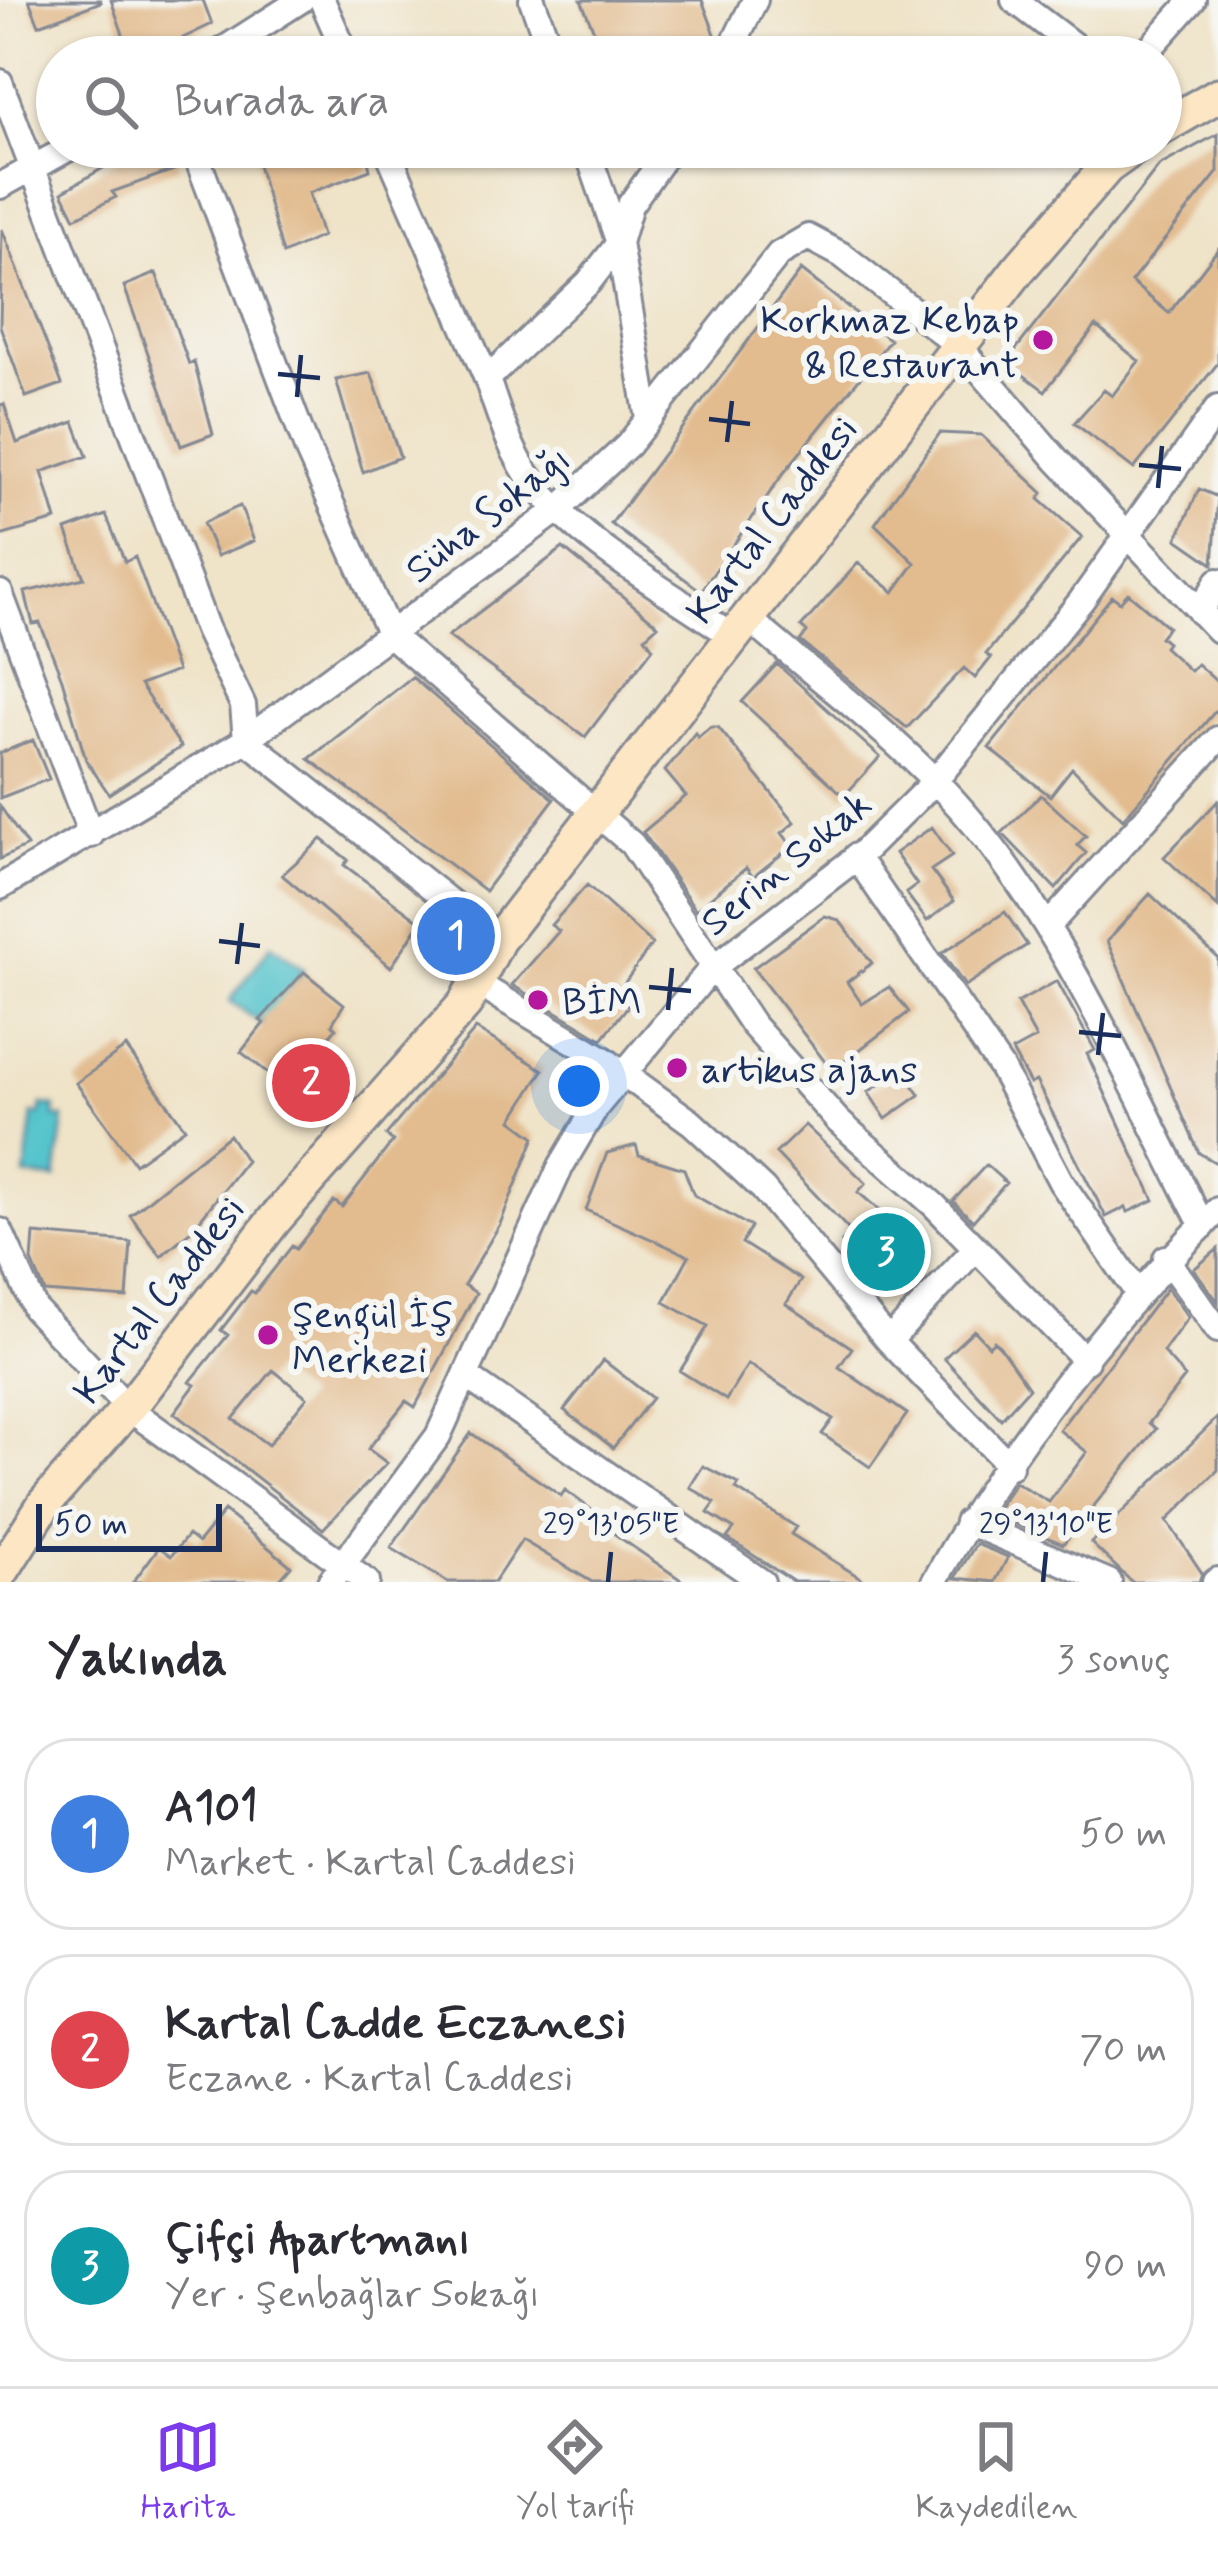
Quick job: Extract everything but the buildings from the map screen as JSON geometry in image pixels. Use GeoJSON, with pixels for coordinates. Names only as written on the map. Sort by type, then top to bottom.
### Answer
{"type":"FeatureCollection","features":[{"type":"Feature","properties":{"kind":"main road"},"geometry":{"type":"LineString","coordinates":[[1182,116],[1218,95]]}},
{"type":"Feature","properties":{"kind":"main road","name":"Kartal Caddesi"},"geometry":{"type":"LineString","coordinates":[[0,1574],[45,1504],[391,1082],[405,1048],[446,992],[488,960],[595,814],[959,346],[1106,168]]}},
{"type":"Feature","properties":{"kind":"street"},"geometry":{"type":"LineString","coordinates":[[245,36],[301,0]]}},
{"type":"Feature","properties":{"kind":"street"},"geometry":{"type":"LineString","coordinates":[[322,0],[338,36]]}},
{"type":"Feature","properties":{"kind":"street"},"geometry":{"type":"LineString","coordinates":[[532,0],[545,36]]}},
{"type":"Feature","properties":{"kind":"street"},"geometry":{"type":"LineString","coordinates":[[737,36],[755,0]]}},
{"type":"Feature","properties":{"kind":"street"},"geometry":{"type":"LineString","coordinates":[[1161,36],[1193,0]]}},
{"type":"Feature","properties":{"kind":"street"},"geometry":{"type":"LineString","coordinates":[[1015,1],[1061,36]]}},
{"type":"Feature","properties":{"kind":"street"},"geometry":{"type":"LineString","coordinates":[[0,82],[207,630],[243,705],[246,740],[488,960],[627,1076],[692,1123],[763,1189],[889,1341],[1010,1466]]}},
{"type":"Feature","properties":{"kind":"street"},"geometry":{"type":"LineString","coordinates":[[0,187],[39,168]]}},
{"type":"Feature","properties":{"kind":"street"},"geometry":{"type":"LineString","coordinates":[[202,168],[308,452],[390,635],[632,844],[711,969],[752,1024],[838,1121],[934,1204],[1086,1361]]}},
{"type":"Feature","properties":{"kind":"street"},"geometry":{"type":"LineString","coordinates":[[395,168],[510,443],[532,481],[559,509],[740,627],[935,781],[1047,927],[1210,1218],[1137,1292],[967,1522],[934,1582]]}},
{"type":"Feature","properties":{"kind":"street"},"geometry":{"type":"LineString","coordinates":[[593,168],[619,243],[648,418]]}},
{"type":"Feature","properties":{"kind":"street"},"geometry":{"type":"LineString","coordinates":[[487,379],[588,283],[619,243],[630,205],[656,168]]}},
{"type":"Feature","properties":{"kind":"street","name":"Süha Sokağı"},"geometry":{"type":"LineString","coordinates":[[0,887],[246,740],[292,701],[390,635],[559,509],[648,418],[778,254],[808,237],[842,255],[959,346]]}},
{"type":"Feature","properties":{"kind":"street"},"geometry":{"type":"LineString","coordinates":[[959,346],[1057,460],[1209,621]]}},
{"type":"Feature","properties":{"kind":"street","name":"Serin Sokak"},"geometry":{"type":"LineString","coordinates":[[337,1574],[438,1436],[561,1166],[596,1108],[711,969],[856,856],[935,781],[1081,601],[1127,529],[1218,408]]}},
{"type":"Feature","properties":{"kind":"street"},"geometry":{"type":"LineString","coordinates":[[1209,621],[1218,581]]}},
{"type":"Feature","properties":{"kind":"street"},"geometry":{"type":"LineString","coordinates":[[0,593],[91,835]]}},
{"type":"Feature","properties":{"kind":"street"},"geometry":{"type":"LineString","coordinates":[[1047,927],[1218,739]]}},
{"type":"Feature","properties":{"kind":"street"},"geometry":{"type":"LineString","coordinates":[[856,856],[1001,1068],[1061,1182],[1137,1292]]}},
{"type":"Feature","properties":{"kind":"street"},"geometry":{"type":"LineString","coordinates":[[0,1231],[35,1309],[128,1408],[337,1574],[367,1582]]}},
{"type":"Feature","properties":{"kind":"street"},"geometry":{"type":"LineString","coordinates":[[889,1341],[975,1249]]}},
{"type":"Feature","properties":{"kind":"street"},"geometry":{"type":"LineString","coordinates":[[1166,1258],[1218,1330]]}},
{"type":"Feature","properties":{"kind":"street"},"geometry":{"type":"LineString","coordinates":[[466,1376],[762,1582]]}},
{"type":"Feature","properties":{"kind":"street"},"geometry":{"type":"LineString","coordinates":[[967,1522],[1109,1582]]}},
{"type":"Feature","properties":{"kind":"water"},"geometry":{"type":"Polygon","coordinates":[[[271,945],[304,969],[263,1025],[230,1001],[271,945]]]}},
{"type":"Feature","properties":{"kind":"water"},"geometry":{"type":"Polygon","coordinates":[[[42,1105],[55,1107],[55,1117],[64,1118],[56,1179],[25,1176],[33,1114],[40,1115],[42,1105]]]}},
{"type":"Feature","properties":{"kind":"place","name":"Korkmaz Kebap & Restaurant"},"geometry":{"type":"Point","coordinates":[1043,340]}},
{"type":"Feature","properties":{"kind":"place","name":"A101"},"geometry":{"type":"Point","coordinates":[456,936]}},
{"type":"Feature","properties":{"kind":"place","name":"BİM"},"geometry":{"type":"Point","coordinates":[538,1000]}},
{"type":"Feature","properties":{"kind":"place","name":"artikus ajans"},"geometry":{"type":"Point","coordinates":[677,1068]}},
{"type":"Feature","properties":{"kind":"place","name":"Kartal Cadde Eczanesi"},"geometry":{"type":"Point","coordinates":[311,1083]}},
{"type":"Feature","properties":{"kind":"place","name":"Çifçi Apartmanı"},"geometry":{"type":"Point","coordinates":[886,1252]}},
{"type":"Feature","properties":{"kind":"place","name":"Şengül İş Merkezi"},"geometry":{"type":"Point","coordinates":[268,1335]}}]}
